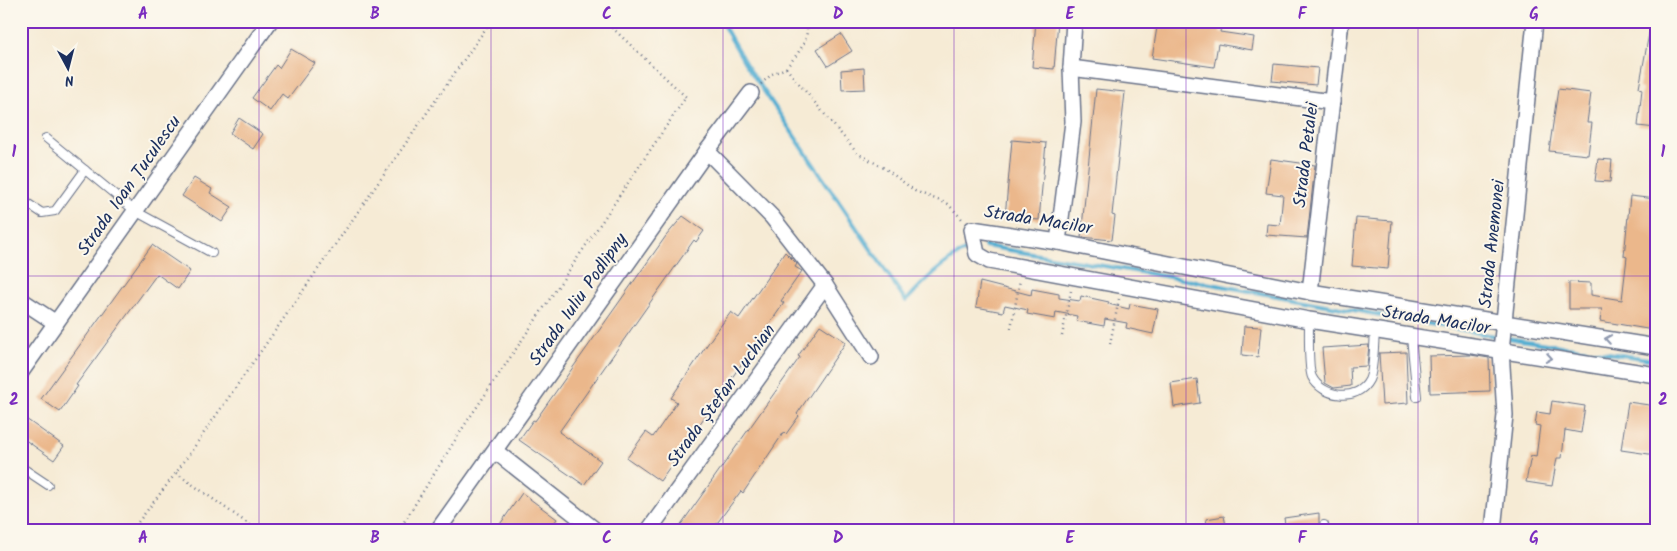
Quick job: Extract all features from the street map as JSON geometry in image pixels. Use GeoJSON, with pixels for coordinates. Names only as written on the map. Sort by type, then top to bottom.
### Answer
{"type":"FeatureCollection","features":[{"type":"Feature","properties":{"kind":"street","name":"Strada Ioan Țuculescu"},"geometry":{"type":"LineString","coordinates":[[21,372],[270,21]]}},
{"type":"Feature","properties":{"kind":"street"},"geometry":{"type":"LineString","coordinates":[[1058,242],[1073,122],[1071,68],[1074,21]]}},
{"type":"Feature","properties":{"kind":"street","name":"Strada Petalei"},"geometry":{"type":"LineString","coordinates":[[1310,292],[1342,21]]}},
{"type":"Feature","properties":{"kind":"street","name":"Strada Anemonei"},"geometry":{"type":"LineString","coordinates":[[1493,530],[1505,415],[1501,348],[1535,21]]}},
{"type":"Feature","properties":{"kind":"street"},"geometry":{"type":"LineString","coordinates":[[1071,68],[1332,102]]}},
{"type":"Feature","properties":{"kind":"street","name":"Strada Iuliu Podlipny"},"geometry":{"type":"LineString","coordinates":[[438,530],[707,151],[751,93]]}},
{"type":"Feature","properties":{"kind":"street"},"geometry":{"type":"LineString","coordinates":[[707,151],[772,216],[825,285],[871,356]]}},
{"type":"Feature","properties":{"kind":"street","name":"Strada Macilor"},"geometry":{"type":"LineString","coordinates":[[1656,347],[1504,326],[1310,292],[1058,242],[972,229],[977,254],[984,259],[1022,268],[1309,320],[1411,337],[1501,348],[1656,375]]}},
{"type":"Feature","properties":{"kind":"street","name":"Strada Ștefan Luchian"},"geometry":{"type":"LineString","coordinates":[[649,530],[825,285]]}},
{"type":"Feature","properties":{"kind":"street"},"geometry":{"type":"LineString","coordinates":[[21,300],[56,323]]}},
{"type":"Feature","properties":{"kind":"street"},"geometry":{"type":"LineString","coordinates":[[495,451],[595,530]]}},
{"type":"Feature","properties":{"kind":"lane"},"geometry":{"type":"LineString","coordinates":[[46,138],[135,211],[212,253]]}},
{"type":"Feature","properties":{"kind":"lane"},"geometry":{"type":"LineString","coordinates":[[21,199],[42,213],[55,211],[86,170]]}},
{"type":"Feature","properties":{"kind":"lane"},"geometry":{"type":"LineString","coordinates":[[1309,320],[1311,376],[1323,391],[1342,396],[1362,389],[1369,379],[1375,331]]}},
{"type":"Feature","properties":{"kind":"lane"},"geometry":{"type":"LineString","coordinates":[[1411,337],[1417,397]]}},
{"type":"Feature","properties":{"kind":"lane"},"geometry":{"type":"LineString","coordinates":[[21,467],[48,486]]}},
{"type":"Feature","properties":{"kind":"path"},"geometry":{"type":"LineString","coordinates":[[132,530],[176,473],[491,21]]}},
{"type":"Feature","properties":{"kind":"path"},"geometry":{"type":"LineString","coordinates":[[399,530],[464,426],[686,98],[605,21]]}},
{"type":"Feature","properties":{"kind":"path"},"geometry":{"type":"LineString","coordinates":[[751,93],[772,74],[786,68],[802,47],[808,30],[806,21]]}},
{"type":"Feature","properties":{"kind":"path"},"geometry":{"type":"LineString","coordinates":[[786,68],[857,153],[886,170],[915,191],[948,204],[972,229]]}},
{"type":"Feature","properties":{"kind":"path"},"geometry":{"type":"LineString","coordinates":[[1011,328],[1022,268]]}},
{"type":"Feature","properties":{"kind":"path"},"geometry":{"type":"LineString","coordinates":[[1062,336],[1074,277]]}},
{"type":"Feature","properties":{"kind":"path"},"geometry":{"type":"LineString","coordinates":[[1110,344],[1122,286]]}},
{"type":"Feature","properties":{"kind":"path"},"geometry":{"type":"LineString","coordinates":[[176,473],[257,530]]}},
{"type":"Feature","properties":{"kind":"building"},"geometry":{"type":"Polygon","coordinates":[[[1036,21],[1058,21],[1054,69],[1032,67],[1036,21]]]}},
{"type":"Feature","properties":{"kind":"building"},"geometry":{"type":"Polygon","coordinates":[[[1158,21],[1222,21],[1220,32],[1254,37],[1252,50],[1218,44],[1214,67],[1152,58],[1158,21]]]}},
{"type":"Feature","properties":{"kind":"building"},"geometry":{"type":"Polygon","coordinates":[[[1650,28],[1656,29],[1656,128],[1638,126],[1642,89],[1639,88],[1650,28]]]}},
{"type":"Feature","properties":{"kind":"building"},"geometry":{"type":"Polygon","coordinates":[[[841,34],[852,51],[828,66],[817,49],[841,34]]]}},
{"type":"Feature","properties":{"kind":"building"},"geometry":{"type":"Polygon","coordinates":[[[291,49],[315,63],[288,99],[282,94],[270,111],[252,98],[276,65],[279,68],[291,49]]]}},
{"type":"Feature","properties":{"kind":"building"},"geometry":{"type":"Polygon","coordinates":[[[1274,64],[1318,68],[1316,85],[1272,81],[1274,64]]]}},
{"type":"Feature","properties":{"kind":"building"},"geometry":{"type":"Polygon","coordinates":[[[864,68],[865,89],[842,90],[841,70],[864,68]]]}},
{"type":"Feature","properties":{"kind":"building"},"geometry":{"type":"Polygon","coordinates":[[[1096,89],[1125,92],[1112,215],[1115,216],[1112,240],[1081,237],[1096,89]]]}},
{"type":"Feature","properties":{"kind":"building"},"geometry":{"type":"Polygon","coordinates":[[[1558,89],[1591,93],[1587,123],[1592,123],[1588,155],[1549,151],[1558,89]]]}},
{"type":"Feature","properties":{"kind":"building"},"geometry":{"type":"Polygon","coordinates":[[[239,118],[263,134],[253,149],[230,133],[239,118]]]}},
{"type":"Feature","properties":{"kind":"building"},"geometry":{"type":"Polygon","coordinates":[[[1012,140],[1046,143],[1039,220],[1005,217],[1012,140]]]}},
{"type":"Feature","properties":{"kind":"building"},"geometry":{"type":"Polygon","coordinates":[[[1271,159],[1315,165],[1307,238],[1266,235],[1267,224],[1280,225],[1283,195],[1266,193],[1271,159]]]}},
{"type":"Feature","properties":{"kind":"building"},"geometry":{"type":"Polygon","coordinates":[[[1598,159],[1612,160],[1610,182],[1595,181],[1598,159]]]}},
{"type":"Feature","properties":{"kind":"building"},"geometry":{"type":"Polygon","coordinates":[[[194,178],[212,189],[210,193],[232,207],[222,222],[182,196],[194,178]]]}},
{"type":"Feature","properties":{"kind":"building"},"geometry":{"type":"Polygon","coordinates":[[[1630,196],[1656,199],[1656,259],[1653,283],[1656,285],[1653,305],[1656,305],[1656,311],[1653,330],[1600,321],[1602,309],[1569,309],[1569,282],[1591,283],[1591,295],[1622,300],[1627,257],[1624,256],[1630,196]]]}},
{"type":"Feature","properties":{"kind":"building"},"geometry":{"type":"Polygon","coordinates":[[[683,216],[704,231],[696,242],[694,240],[559,432],[601,461],[584,485],[519,440],[533,420],[535,421],[666,236],[683,216]]]}},
{"type":"Feature","properties":{"kind":"building"},"geometry":{"type":"Polygon","coordinates":[[[1356,218],[1392,221],[1388,269],[1352,266],[1356,218]]]}},
{"type":"Feature","properties":{"kind":"building"},"geometry":{"type":"Polygon","coordinates":[[[152,245],[190,271],[178,289],[157,274],[76,385],[78,386],[60,412],[41,399],[152,245]]]}},
{"type":"Feature","properties":{"kind":"building"},"geometry":{"type":"Polygon","coordinates":[[[785,252],[797,264],[795,267],[802,271],[781,301],[784,303],[660,481],[627,458],[646,432],[653,437],[677,402],[671,398],[713,336],[731,312],[739,318],[785,252]]]}},
{"type":"Feature","properties":{"kind":"building"},"geometry":{"type":"Polygon","coordinates":[[[980,282],[1031,295],[1032,289],[1059,294],[1059,298],[1080,301],[1081,296],[1109,302],[1108,304],[1129,309],[1130,304],[1158,309],[1153,334],[1126,328],[1127,323],[1105,319],[1104,326],[1076,321],[1077,316],[1056,312],[1055,319],[1027,314],[1028,310],[1005,305],[1003,312],[976,307],[980,282]]]}},
{"type":"Feature","properties":{"kind":"building"},"geometry":{"type":"Polygon","coordinates":[[[820,325],[846,342],[797,414],[799,416],[786,434],[784,432],[743,493],[741,491],[712,530],[677,530],[800,357],[798,356],[820,325]]]}},
{"type":"Feature","properties":{"kind":"building"},"geometry":{"type":"Polygon","coordinates":[[[1244,326],[1261,327],[1258,357],[1242,355],[1244,326]]]}},
{"type":"Feature","properties":{"kind":"building"},"geometry":{"type":"Polygon","coordinates":[[[1369,345],[1367,366],[1350,367],[1351,386],[1334,388],[1325,383],[1322,348],[1369,345]]]}},
{"type":"Feature","properties":{"kind":"building"},"geometry":{"type":"Polygon","coordinates":[[[1406,352],[1408,403],[1382,405],[1379,353],[1406,352]]]}},
{"type":"Feature","properties":{"kind":"building"},"geometry":{"type":"Polygon","coordinates":[[[1471,355],[1489,358],[1490,391],[1430,393],[1429,356],[1471,355]]]}},
{"type":"Feature","properties":{"kind":"building"},"geometry":{"type":"Polygon","coordinates":[[[1197,379],[1200,403],[1174,407],[1171,383],[1197,379]]]}},
{"type":"Feature","properties":{"kind":"building"},"geometry":{"type":"Polygon","coordinates":[[[1552,401],[1585,406],[1581,433],[1565,430],[1562,458],[1557,458],[1552,486],[1526,482],[1531,456],[1536,457],[1540,426],[1535,425],[1537,412],[1550,414],[1552,401]]]}},
{"type":"Feature","properties":{"kind":"building"},"geometry":{"type":"Polygon","coordinates":[[[1628,402],[1656,406],[1653,428],[1656,428],[1656,455],[1621,450],[1628,402]]]}},
{"type":"Feature","properties":{"kind":"building"},"geometry":{"type":"Polygon","coordinates":[[[26,419],[64,446],[54,460],[21,437],[21,425],[26,419]]]}},
{"type":"Feature","properties":{"kind":"building"},"geometry":{"type":"Polygon","coordinates":[[[522,493],[557,519],[549,530],[496,530],[522,493]]]}},
{"type":"Feature","properties":{"kind":"building"},"geometry":{"type":"Polygon","coordinates":[[[1319,513],[1319,530],[1286,530],[1284,518],[1319,513]]]}},
{"type":"Feature","properties":{"kind":"building"},"geometry":{"type":"Polygon","coordinates":[[[1224,516],[1227,530],[1208,530],[1206,519],[1224,516]]]}},
{"type":"Feature","properties":{"kind":"waterway"},"geometry":{"type":"LineString","coordinates":[[721,21],[745,63],[906,301],[935,272],[968,249]]}},
{"type":"Feature","properties":{"kind":"waterway"},"geometry":{"type":"LineString","coordinates":[[985,246],[1211,284],[1500,337]]}},
{"type":"Feature","properties":{"kind":"waterway"},"geometry":{"type":"LineString","coordinates":[[1507,338],[1648,359]]}}]}
